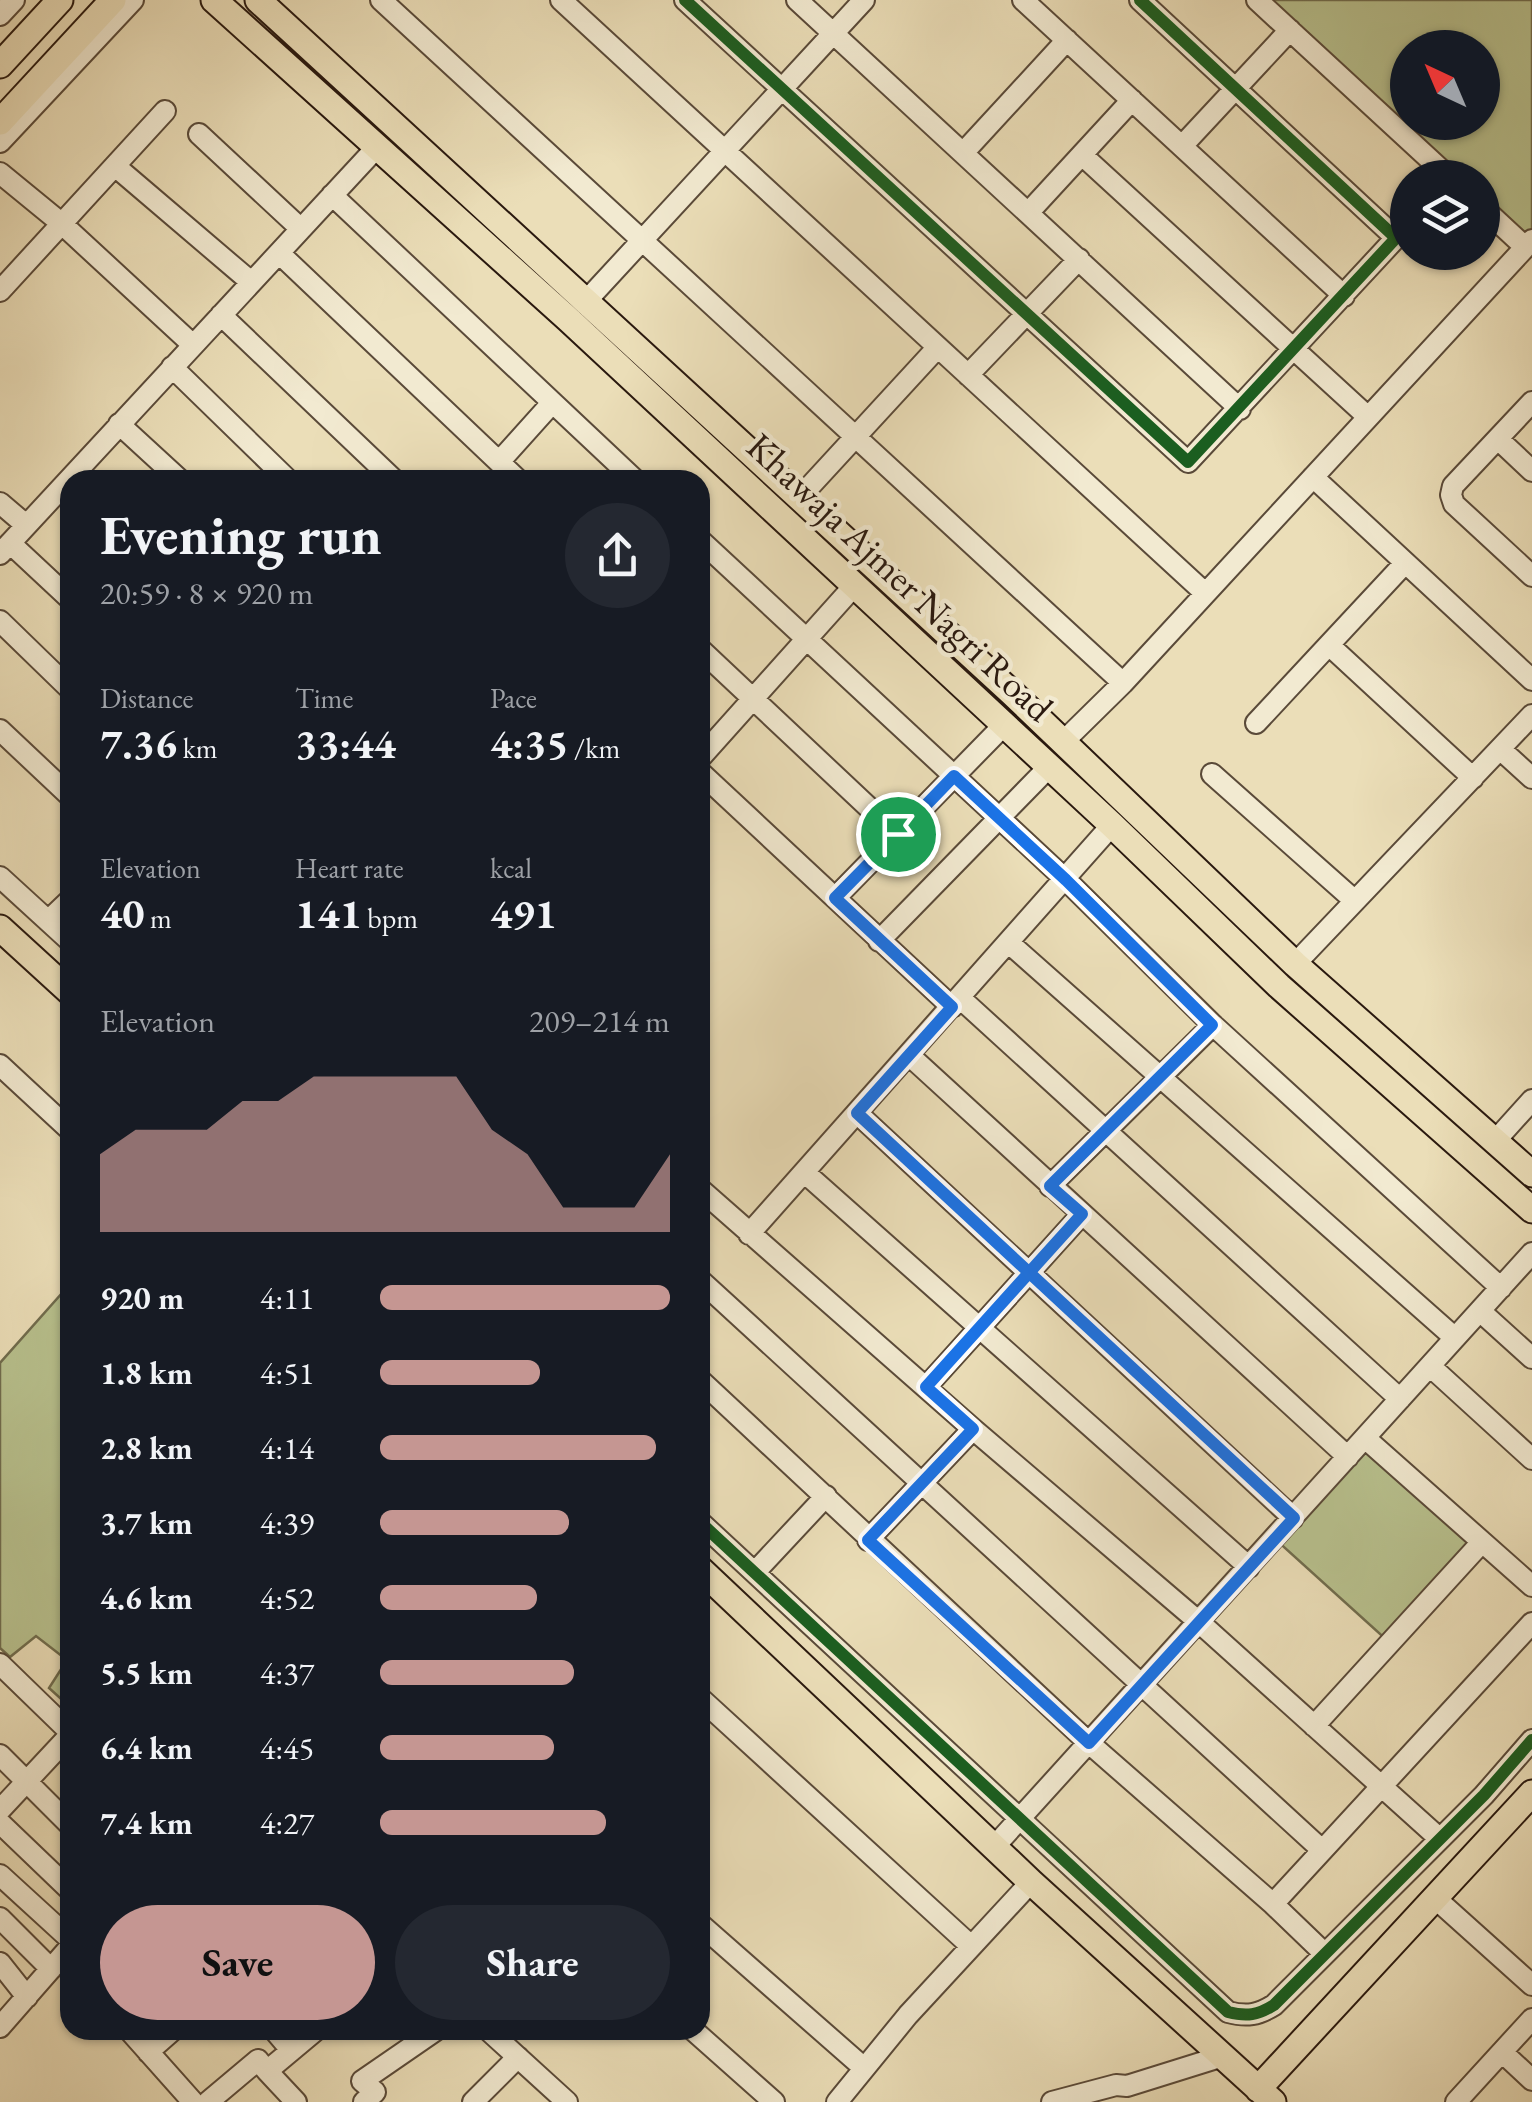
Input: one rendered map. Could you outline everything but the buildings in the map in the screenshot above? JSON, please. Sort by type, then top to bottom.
[{"type":"main road","points":[[0,65],[60,0]]},
{"type":"main road","points":[[0,122],[113,0]]},
{"type":"main road","name":"Khawaja Ajmer Nagri Road","points":[[214,0],[907,634],[1279,986],[1532,1210]]},
{"type":"main road","name":"Khawaja Ajmer Nagri Road","points":[[258,0],[800,497],[1294,964],[1532,1174]]},
{"type":"main road","points":[[907,634],[926,615]]},
{"type":"main road","points":[[1156,868],[1174,848]]},
{"type":"main road","points":[[0,928],[60,983]]},
{"type":"main road","points":[[710,1578],[1031,1882],[1223,2056],[1261,2098],[1532,1792]]},
{"type":"street","points":[[0,15],[14,0]]},
{"type":"street","points":[[0,142],[133,0]]},
{"type":"street","points":[[381,0],[1122,682]]},
{"type":"street","points":[[561,0],[1206,593]]},
{"type":"street","points":[[684,0],[1188,462],[1396,240],[1396,235],[1140,0]]},
{"type":"street","points":[[797,0],[1240,409]]},
{"type":"street","points":[[588,300],[864,0]]},
{"type":"street","points":[[1024,0],[1344,296]]},
{"type":"street","points":[[1257,0],[1431,160]]},
{"type":"street","points":[[1182,146],[1290,30]]},
{"type":"street","points":[[962,152],[1066,40]]},
{"type":"street","points":[[1028,213],[1132,100]]},
{"type":"street","points":[[0,291],[165,110]]},
{"type":"street","points":[[200,134],[301,229]]},
{"type":"street","points":[[78,470],[378,146]]},
{"type":"street","points":[[1082,155],[1368,417]]},
{"type":"street","points":[[116,166],[251,282]]},
{"type":"street","points":[[0,173],[193,345]]},
{"type":"street","points":[[332,195],[624,470]]},
{"type":"street","points":[[1062,744],[1529,243],[1500,221]]},
{"type":"street","points":[[279,252],[508,470]]},
{"type":"street","points":[[968,375],[1079,260]]},
{"type":"street","points":[[221,315],[384,470]]},
{"type":"street","points":[[800,497],[938,347]]},
{"type":"street","points":[[172,367],[278,470]]},
{"type":"street","points":[[1532,402],[1453,486],[1451,495],[1454,504],[1532,576]]},
{"type":"street","points":[[500,462],[552,403]]},
{"type":"street","points":[[120,424],[169,470]]},
{"type":"street","points":[[1498,439],[1532,470]]},
{"type":"street","points":[[1313,477],[1532,680]]},
{"type":"street","points":[[60,489],[5,548],[60,590]]},
{"type":"street","points":[[0,503],[26,525]]},
{"type":"street","points":[[710,549],[1066,880],[1212,1025],[1501,1288]]},
{"type":"street","points":[[1256,724],[1405,563]]},
{"type":"street","points":[[710,747],[854,586]]},
{"type":"street","points":[[0,622],[60,679]]},
{"type":"street","points":[[1329,645],[1473,778]]},
{"type":"street","points":[[710,658],[898,834]]},
{"type":"street","points":[[1294,964],[1532,715]]},
{"type":"street","points":[[835,898],[1003,726]]},
{"type":"street","points":[[0,730],[60,787]]},
{"type":"street","points":[[1500,749],[1532,778]]},
{"type":"street","points":[[880,941],[1048,768]]},
{"type":"street","points":[[1212,774],[1356,901]]},
{"type":"street","points":[[710,781],[880,941],[1106,1130],[1400,1399]]},
{"type":"street","points":[[749,1234],[1112,825]]},
{"type":"street","points":[[0,876],[60,932]]},
{"type":"street","points":[[48,921],[60,910]]},
{"type":"street","points":[[1009,943],[1456,1338]]},
{"type":"street","points":[[1050,1186],[1212,1025]]},
{"type":"street","points":[[909,1055],[1348,1457]]},
{"type":"street","points":[[0,1065],[60,1121]]},
{"type":"street","points":[[1495,1141],[1532,1100]]},
{"type":"street","points":[[857,1113],[1294,1518]]},
{"type":"street","points":[[804,1172],[1249,1567]]},
{"type":"street","points":[[710,1197],[1200,1622],[1440,1838]]},
{"type":"street","points":[[926,1387],[1082,1214]]},
{"type":"street","points":[[994,1847],[1532,1254]]},
{"type":"street","points":[[710,1289],[1322,1850]]},
{"type":"street","points":[[1480,1311],[1532,1358]]},
{"type":"street","points":[[1430,1366],[1532,1459]]},
{"type":"street","points":[[710,1389],[1089,1743],[1325,1954]]},
{"type":"street","points":[[868,1540],[973,1429]]},
{"type":"street","points":[[1365,1438],[1532,1586]]},
{"type":"street","points":[[756,1572],[826,1496]]},
{"type":"street","points":[[710,1531],[1228,2012],[1242,2016],[1260,2014],[1274,2004],[1532,1740]]},
{"type":"street","points":[[1314,1726],[1482,1542]]},
{"type":"street","points":[[1273,1904],[1532,1622]]},
{"type":"street","points":[[0,1664],[60,1723]]},
{"type":"street","points":[[710,1707],[971,1946]]},
{"type":"street","points":[[0,1810],[60,1743]]},
{"type":"street","points":[[0,1755],[60,1815]]},
{"type":"street","points":[[0,1823],[60,1880]]},
{"type":"street","points":[[0,1874],[60,1930]]},
{"type":"street","points":[[837,2102],[908,2015],[1031,1882]]},
{"type":"street","points":[[1435,1898],[1532,1984]]},
{"type":"street","points":[[0,1918],[60,1961]]},
{"type":"street","points":[[710,1933],[864,2068]]},
{"type":"street","points":[[0,1964],[27,1996]]},
{"type":"street","points":[[0,2027],[60,1964]]},
{"type":"street","points":[[1456,2102],[1532,2019]]},
{"type":"street","points":[[138,2040],[193,2102]]},
{"type":"street","points":[[148,2052],[162,2040]]},
{"type":"street","points":[[282,2040],[291,2050]]},
{"type":"street","points":[[266,2071],[304,2040]]},
{"type":"street","points":[[364,2102],[375,2092],[362,2081],[421,2040]]},
{"type":"street","points":[[499,2040],[568,2102]]},
{"type":"street","points":[[703,2040],[774,2102]]},
{"type":"street","points":[[1502,2052],[1532,2080]]},
{"type":"street","points":[[1052,2102],[1116,2084],[1127,2086],[1223,2056]]},
{"type":"street","points":[[473,2102],[518,2057]]},
{"type":"street","points":[[208,2102],[258,2060],[296,2102]]},
{"type":"green space","points":[[1268,0],[1532,0],[1532,240],[1500,215],[1500,160],[1440,160],[1418,140],[1500,140],[1500,30],[1390,30],[1390,114]]},
{"type":"green space","points":[[60,1295],[60,1655],[36,1636],[10,1657],[0,1648],[0,1363]]},
{"type":"green space","points":[[1365,1438],[1482,1542],[1390,1643],[1275,1539]]},
{"type":"green space","points":[[60,1671],[60,1698],[49,1688]]},
{"type":"cycle path","points":[[685,0],[1188,462],[1396,238],[1140,0]]},
{"type":"cycle path","points":[[710,1531],[1228,2012],[1252,2014],[1274,2005],[1484,1795],[1532,1740]]},
{"type":"route","points":[[898,834],[835,898],[952,1007],[857,1113],[943,1192],[1028,1272],[1294,1518],[1089,1743],[868,1540],[973,1429],[926,1387],[1028,1272],[1082,1214],[1050,1186],[1212,1025],[954,776],[898,834]]}]
